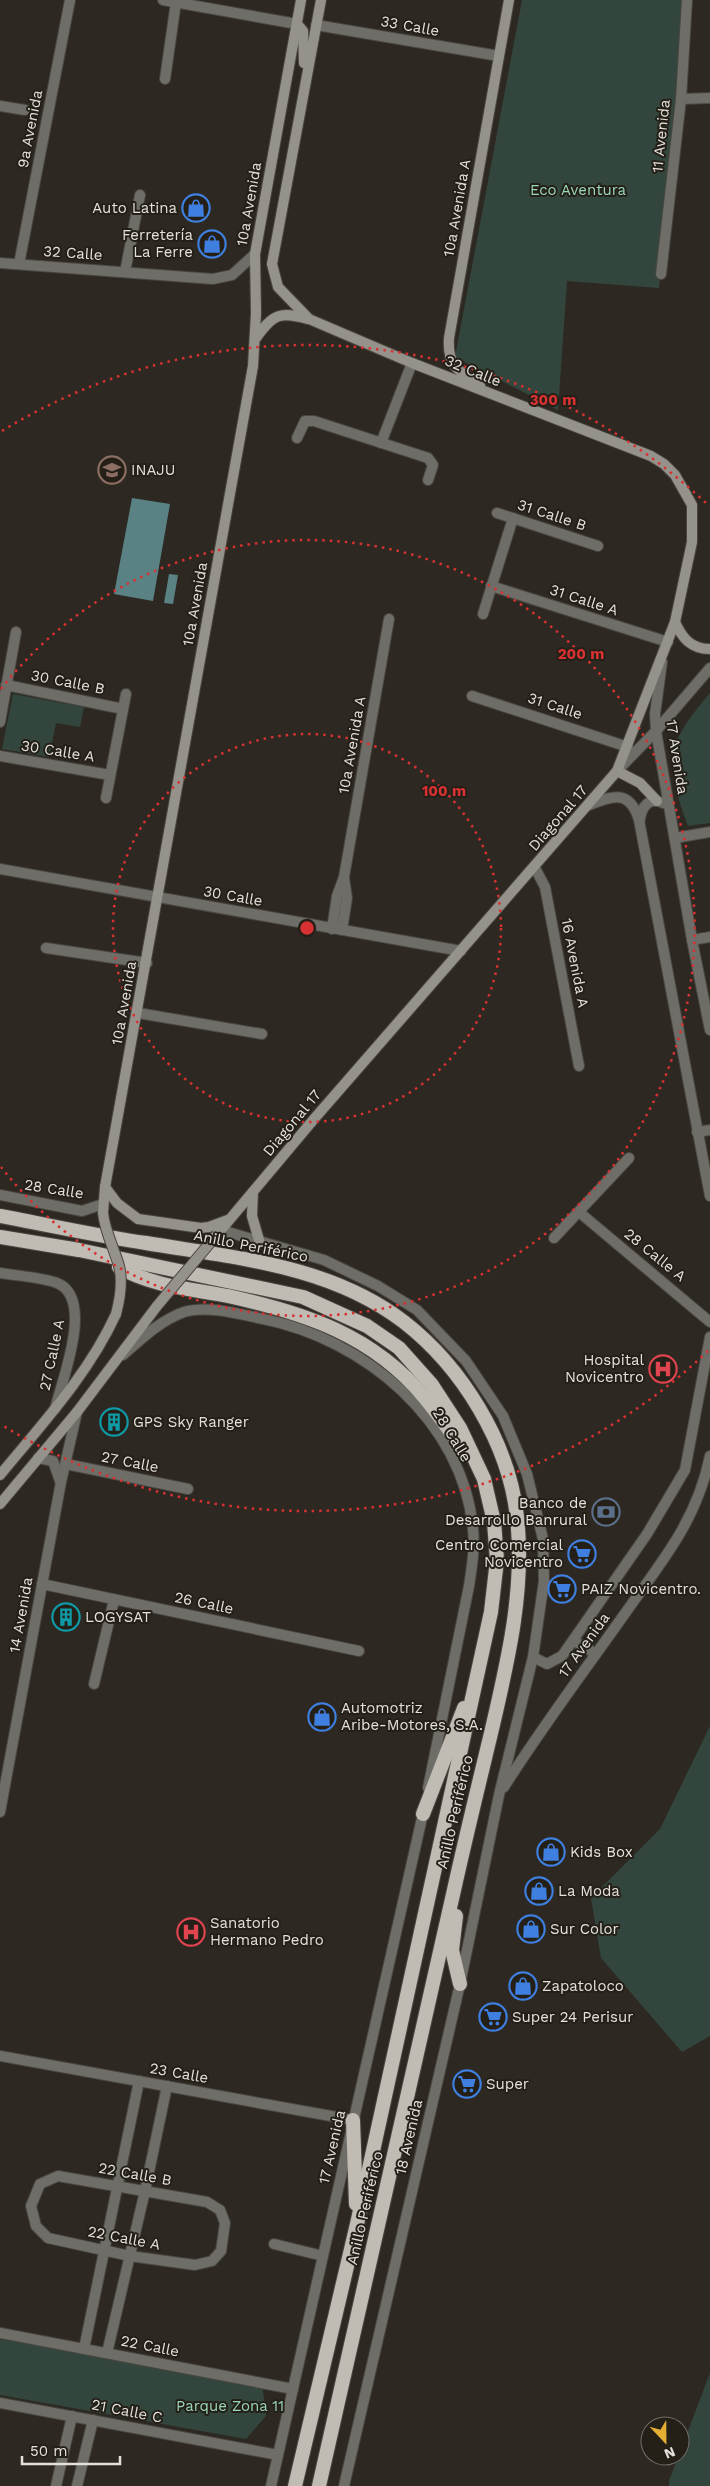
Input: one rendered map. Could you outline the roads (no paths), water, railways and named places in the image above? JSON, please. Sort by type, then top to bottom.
[{"type":"highway","name":"Anillo Periférico","points":[[0,1216],[141,1243],[236,1257],[307,1272],[371,1300],[406,1323],[452,1368],[484,1419],[506,1467],[517,1514],[520,1570],[516,1615],[503,1682],[454,1886],[319,2486]]},
{"type":"highway","name":"Anillo Periférico","points":[[0,1237],[79,1250],[303,1297],[367,1326],[399,1348],[432,1385],[460,1428],[484,1479],[494,1522],[497,1560],[491,1612],[357,2224],[295,2486]]},
{"type":"highway","points":[[119,1267],[132,1274],[157,1282],[289,1311],[345,1333],[396,1368],[424,1397],[484,1479]]},
{"type":"highway","points":[[423,1814],[480,1665]]},
{"type":"highway","points":[[454,1886],[457,1911],[452,1950],[460,1984]]},
{"type":"highway","points":[[353,2120],[357,2224]]},
{"type":"main road","name":"10a Avenida","points":[[103,1208],[105,1187],[138,1013],[253,366],[255,254],[301,0]]},
{"type":"main road","points":[[305,84],[321,0]]},
{"type":"main road","name":"10a Avenida A","points":[[500,398],[455,368],[448,350],[509,0]]},
{"type":"main road","points":[[297,24],[303,31],[305,84]]},
{"type":"main road","name":"32 Calle","points":[[305,84],[272,264],[278,287],[309,319],[412,363],[651,456],[664,464],[685,491]]},
{"type":"main road","points":[[255,338],[271,319],[278,315],[288,313],[309,319]]},
{"type":"main road","name":"17 Avenida","points":[[664,653],[675,622],[692,542],[692,505],[685,491]]},
{"type":"main road","points":[[675,622],[684,638],[692,645],[702,649],[710,649]]},
{"type":"main road","name":"Diagonal 17","points":[[0,1504],[77,1412],[157,1306],[218,1233],[617,771],[664,653]]},
{"type":"main road","points":[[617,771],[640,783],[657,800]]},
{"type":"main road","points":[[105,1187],[117,1203],[138,1219],[201,1228],[230,1219]]},
{"type":"main road","points":[[253,1192],[252,1216],[259,1240]]},
{"type":"main road","points":[[0,1475],[55,1409],[104,1340],[116,1314],[121,1290],[119,1267],[106,1230],[103,1208]]},
{"type":"street","name":"9a Avenida","points":[[19,264],[70,0]]},
{"type":"street","points":[[163,0],[297,24]]},
{"type":"street","name":"11 Avenida","points":[[661,274],[680,99],[687,0]]},
{"type":"street","points":[[165,79],[176,2]]},
{"type":"street","name":"33 Calle","points":[[316,25],[499,56]]},
{"type":"street","points":[[680,99],[710,98]]},
{"type":"street","points":[[0,106],[25,110]]},
{"type":"street","points":[[125,272],[140,195]]},
{"type":"street","name":"32 Calle","points":[[0,263],[214,279],[223,278],[240,270],[255,254]]},
{"type":"street","points":[[381,443],[412,363]]},
{"type":"street","points":[[297,438],[301,426],[310,420],[428,458],[433,465],[428,480]]},
{"type":"street","name":"31 Calle B","points":[[497,513],[598,546]]},
{"type":"street","points":[[483,614],[513,518]]},
{"type":"street","name":"31 Calle A","points":[[491,586],[668,642]]},
{"type":"street","name":"10a Avenida A","points":[[337,930],[347,898],[344,877],[389,619]]},
{"type":"street","points":[[0,722],[16,632]]},
{"type":"street","name":"17 Avenida","points":[[664,653],[655,714],[656,731],[676,838],[692,940],[710,1030]]},
{"type":"street","name":"Diagonal 17","points":[[617,771],[656,731],[710,668]]},
{"type":"street","name":"30 Calle B","points":[[6,685],[123,709]]},
{"type":"street","points":[[106,798],[126,694]]},
{"type":"street","name":"31 Calle","points":[[472,696],[628,747]]},
{"type":"street","name":"30 Calle A","points":[[0,756],[110,774]]},
{"type":"street","points":[[589,805],[618,796],[629,800],[640,820],[710,1196]]},
{"type":"street","points":[[640,820],[643,806],[657,800],[663,804],[671,817]]},
{"type":"street","points":[[676,838],[710,832]]},
{"type":"street","name":"16 Avenida A","points":[[534,868],[545,887],[579,1066]]},
{"type":"street","name":"30 Calle","points":[[0,869],[461,951]]},
{"type":"street","points":[[692,940],[710,937]]},
{"type":"street","points":[[46,948],[147,962]]},
{"type":"street","points":[[138,1013],[262,1034]]},
{"type":"street","points":[[697,1132],[710,1130]]},
{"type":"street","points":[[554,1238],[629,1158]]},
{"type":"street","name":"28 Calle","points":[[0,1195],[82,1211],[103,1208]]},
{"type":"street","name":"28 Calle A","points":[[579,1212],[710,1322]]},
{"type":"street","name":"Anillo Periférico","points":[[218,1233],[259,1240],[324,1260],[378,1286],[417,1310],[466,1361],[503,1416],[526,1474],[543,1539],[544,1581],[533,1657],[499,1795]]},
{"type":"street","name":"27 Calle A","points":[[0,1272],[58,1284],[69,1292],[75,1305],[76,1326],[55,1409]]},
{"type":"street","name":"28 Calle","points":[[118,1358],[168,1319],[186,1312],[203,1310],[285,1323],[307,1331],[358,1355],[398,1386],[435,1430],[453,1460],[463,1487],[470,1509],[474,1552],[469,1586],[423,1814]]},
{"type":"street","name":"17 Avenida","points":[[533,1657],[544,1664],[551,1664],[562,1656],[647,1534],[685,1470],[710,1337]]},
{"type":"street","name":"14 Avenida","points":[[0,1812],[60,1482],[66,1464],[77,1412]]},
{"type":"street","name":"17 Avenida","points":[[499,1795],[531,1744],[683,1531],[702,1490],[710,1456]]},
{"type":"street","points":[[38,1458],[53,1460],[60,1482]]},
{"type":"street","name":"27 Calle","points":[[66,1464],[188,1489]]},
{"type":"street","name":"26 Calle","points":[[42,1584],[359,1651]]},
{"type":"street","points":[[94,1684],[114,1600]]},
{"type":"street","points":[[574,1641],[596,1654]]},
{"type":"street","name":"18 Avenida","points":[[344,2486],[460,1984],[499,1795]]},
{"type":"street","name":"17 Avenida","points":[[271,2486],[423,1814]]},
{"type":"street","name":"23 Calle","points":[[0,2056],[353,2120]]},
{"type":"street","points":[[84,2348],[139,2081]]},
{"type":"street","points":[[107,2353],[145,2191],[167,2086]]},
{"type":"street","name":"22 Calle B","points":[[48,2238],[36,2226],[31,2206],[40,2184],[58,2176],[208,2202],[220,2210],[225,2223],[221,2251],[212,2261],[195,2265]]},
{"type":"street","name":"22 Calle A","points":[[48,2238],[130,2256],[195,2265]]},
{"type":"street","points":[[274,2244],[323,2256]]},
{"type":"street","name":"22 Calle","points":[[0,2333],[294,2388]]},
{"type":"street","name":"21 Calle C","points":[[0,2403],[278,2455]]},
{"type":"street","points":[[56,2486],[72,2416]]},
{"type":"street","points":[[77,2486],[93,2420]]},
{"type":"water","points":[[132,498],[170,504],[153,601],[114,594]]},
{"type":"water","points":[[169,574],[178,575],[173,604],[164,603]]},
{"type":"place","name":"Auto Latina","points":[[196,208]]},
{"type":"place","name":"Ferretería La Ferre","points":[[212,244]]},
{"type":"place","name":"INAJU","points":[[112,470]]},
{"type":"place","name":"Hospital Novicentro","points":[[663,1369]]},
{"type":"place","name":"GPS Sky Ranger","points":[[114,1422]]},
{"type":"place","name":"Banco de Desarrollo Banrural","points":[[606,1512]]},
{"type":"place","name":"Centro Comercial Novicentro","points":[[582,1554]]},
{"type":"place","name":"PAIZ Novicentro.","points":[[562,1589]]},
{"type":"place","name":"LOGYSAT","points":[[66,1617]]},
{"type":"place","name":"Automotriz Aribe-Motores, S.A.","points":[[322,1717]]},
{"type":"place","name":"Kids Box","points":[[551,1852]]},
{"type":"place","name":"La Moda","points":[[539,1891]]},
{"type":"place","name":"Sur Color","points":[[531,1929]]},
{"type":"place","name":"Sanatorio Hermano Pedro","points":[[191,1932]]},
{"type":"place","name":"Zapatoloco","points":[[523,1986]]},
{"type":"place","name":"Super 24 Perisur","points":[[493,2017]]},
{"type":"place","name":"Super","points":[[467,2084]]},
{"type":"park label","name":"Eco Aventura","points":[[578,190]]},
{"type":"park label","name":"Parque Zona 11","points":[[230,2406]]}]
